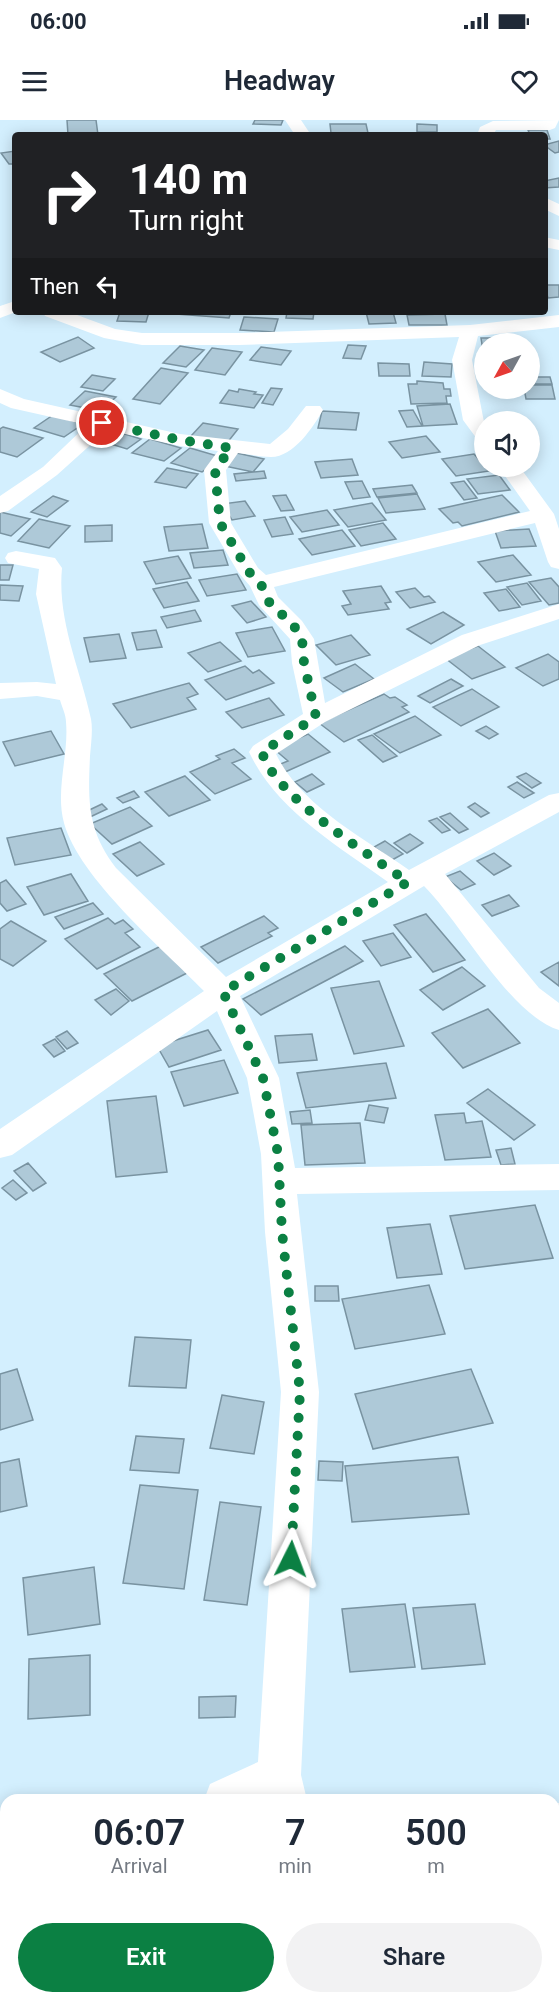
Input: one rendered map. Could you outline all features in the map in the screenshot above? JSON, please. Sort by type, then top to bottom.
[{"type":"street","points":[[485,132],[494,126],[550,125],[553,120]]},
{"type":"street","points":[[60,315],[111,334],[142,339],[239,339],[470,331],[559,321]]},
{"type":"street","points":[[470,331],[462,360],[474,421]]},
{"type":"street","points":[[0,396],[18,404],[180,440],[273,452],[282,448],[308,420],[313,410]]},
{"type":"street","points":[[0,506],[50,471],[102,423]]},
{"type":"street","points":[[231,448],[215,470],[220,523],[249,572],[261,584],[267,600],[294,626],[302,639],[304,663],[316,717]]},
{"type":"street","points":[[516,477],[543,514],[559,562]]},
{"type":"street","points":[[261,584],[543,514]]},
{"type":"street","points":[[16,558],[47,563],[51,568],[48,594],[57,642],[79,722],[75,793],[77,822],[91,854],[148,919],[223,992],[263,1078],[278,1154],[282,1232],[300,1392],[282,1787],[251,1794]]},
{"type":"street","points":[[559,611],[471,640],[316,717],[262,752],[265,764],[304,806],[417,877],[446,891],[528,995],[559,1019]]},
{"type":"street","points":[[0,691],[37,689],[72,694]]},
{"type":"street","points":[[0,1146],[223,992],[417,877],[559,801]]},
{"type":"street","points":[[280,1181],[559,1177]]},
{"type":"building","points":[[67,120],[96,120],[98,132],[68,132]]},
{"type":"building","points":[[255,120],[283,120],[281,125],[253,124]]},
{"type":"building","points":[[330,124],[366,124],[368,132],[331,132]]},
{"type":"building","points":[[417,124],[437,125],[437,132],[417,132]]},
{"type":"building","points":[[528,130],[547,130],[548,132],[529,132]]},
{"type":"building","points":[[559,141],[559,152],[555,153],[548,148],[548,144]]},
{"type":"building","points":[[12,151],[12,164],[9,164],[1,153]]},
{"type":"building","points":[[559,178],[559,187],[548,188],[548,180]]},
{"type":"building","points":[[548,285],[559,285],[559,297],[548,298]]},
{"type":"building","points":[[119,315],[148,315],[146,322],[117,321]]},
{"type":"building","points":[[190,315],[230,315],[229,318]]},
{"type":"building","points":[[286,315],[314,315],[313,319],[286,318]]},
{"type":"building","points":[[367,315],[394,315],[396,323],[369,324]]},
{"type":"building","points":[[407,315],[445,315],[447,325],[409,325]]},
{"type":"building","points":[[244,317],[278,319],[274,332],[240,330]]},
{"type":"building","points":[[78,337],[94,348],[60,362],[41,352]]},
{"type":"building","points":[[348,345],[366,346],[361,359],[343,358]]},
{"type":"building","points":[[180,346],[204,350],[186,367],[163,363]]},
{"type":"building","points":[[261,347],[291,351],[281,365],[250,360]]},
{"type":"building","points":[[212,348],[242,352],[225,375],[195,370]]},
{"type":"building","points":[[424,362],[452,364],[451,377],[422,376]]},
{"type":"building","points":[[378,363],[409,364],[410,376],[379,376]]},
{"type":"building","points":[[161,368],[188,373],[160,404],[133,399]]},
{"type":"building","points":[[92,375],[115,379],[103,391],[81,387]]},
{"type":"building","points":[[540,377],[550,377],[552,384],[540,384]]},
{"type":"building","points":[[417,381],[443,383],[444,389],[450,389],[451,396],[446,396],[447,403],[411,404],[408,384],[417,384]]},
{"type":"building","points":[[540,385],[552,385],[555,399],[540,399]]},
{"type":"building","points":[[271,388],[282,389],[273,405],[262,403]]},
{"type":"building","points":[[239,389],[263,395],[254,408],[220,403],[229,390],[238,392]]},
{"type":"building","points":[[85,391],[116,397],[101,411],[70,405]]},
{"type":"building","points":[[450,404],[457,424],[423,426],[417,406]]},
{"type":"building","points":[[413,410],[422,426],[407,427],[399,411]]},
{"type":"building","points":[[322,411],[359,413],[356,430],[318,428]]},
{"type":"building","points":[[53,415],[83,424],[64,437],[34,428]]},
{"type":"building","points":[[203,423],[238,429],[227,443],[191,436]]},
{"type":"building","points":[[3,427],[43,438],[17,457],[0,452],[0,429]]},
{"type":"building","points":[[115,431],[141,439],[127,449],[101,441]]},
{"type":"building","points":[[426,436],[440,452],[402,458],[389,442]]},
{"type":"building","points":[[150,439],[181,448],[164,461],[132,453]]},
{"type":"building","points":[[190,448],[221,457],[202,472],[171,463]]},
{"type":"building","points":[[232,452],[264,459],[253,472],[220,465]]},
{"type":"building","points":[[474,454],[474,473],[456,476],[442,459]]},
{"type":"building","points":[[352,459],[358,475],[321,478],[315,462]]},
{"type":"building","points":[[167,468],[198,474],[186,488],[155,482]]},
{"type":"building","points":[[264,471],[266,478],[236,481],[234,474]]},
{"type":"building","points":[[500,477],[510,490],[478,494],[467,479]]},
{"type":"building","points":[[362,481],[370,497],[353,499],[345,482]]},
{"type":"building","points":[[464,481],[477,498],[464,500],[451,483]]},
{"type":"building","points":[[412,485],[417,493],[377,497],[373,489]]},
{"type":"building","points":[[417,494],[425,509],[386,513],[378,498]]},
{"type":"building","points":[[286,495],[294,510],[281,511],[273,496]]},
{"type":"building","points":[[502,495],[519,512],[462,526],[458,522],[453,523],[439,509]]},
{"type":"building","points":[[53,496],[68,501],[47,517],[31,512]]},
{"type":"building","points":[[245,501],[255,516],[232,520],[222,504]]},
{"type":"building","points":[[372,503],[386,520],[348,527],[334,510]]},
{"type":"building","points":[[327,510],[339,525],[302,532],[290,517]]},
{"type":"building","points":[[0,512],[30,519],[11,536],[0,533]]},
{"type":"building","points":[[285,517],[293,534],[272,537],[264,520]]},
{"type":"building","points":[[39,519],[70,526],[49,548],[18,541]]},
{"type":"building","points":[[383,523],[396,539],[361,546],[349,530]]},
{"type":"building","points":[[202,524],[208,548],[169,551],[164,527]]},
{"type":"building","points":[[112,525],[112,541],[85,542],[85,526]]},
{"type":"building","points":[[529,529],[536,546],[501,548],[495,531]]},
{"type":"building","points":[[342,530],[355,546],[312,555],[299,539]]},
{"type":"building","points":[[223,550],[228,565],[194,568],[190,553]]},
{"type":"building","points":[[513,555],[531,575],[496,582],[478,562]]},
{"type":"building","points":[[178,556],[191,578],[156,584],[144,562]]},
{"type":"building","points":[[0,565],[13,565],[9,580],[0,580]]},
{"type":"building","points":[[237,574],[246,590],[207,596],[199,580]]},
{"type":"building","points":[[551,578],[559,587],[559,603],[549,605],[529,582]]},
{"type":"building","points":[[187,582],[199,601],[164,608],[153,589]]},
{"type":"building","points":[[527,583],[541,601],[522,605],[507,587]]},
{"type":"building","points":[[0,585],[23,586],[19,601],[0,600]]},
{"type":"building","points":[[381,586],[391,602],[385,603],[389,609],[348,615],[342,606],[351,604],[343,591]]},
{"type":"building","points":[[415,588],[424,597],[429,596],[435,602],[410,608],[396,592]]},
{"type":"building","points":[[506,589],[520,607],[499,611],[484,593]]},
{"type":"building","points":[[251,601],[266,617],[247,623],[232,606]]},
{"type":"building","points":[[195,610],[201,621],[167,628],[161,617]]},
{"type":"building","points":[[443,612],[464,625],[431,644],[407,629]]},
{"type":"building","points":[[272,627],[285,651],[248,657],[236,633]]},
{"type":"building","points":[[156,630],[162,647],[137,650],[132,633]]},
{"type":"building","points":[[119,634],[126,658],[90,662],[84,638]]},
{"type":"building","points":[[351,635],[370,655],[336,665],[316,645]]},
{"type":"building","points":[[220,642],[241,661],[208,672],[188,653]]},
{"type":"building","points":[[478,646],[505,667],[472,679],[445,658]]},
{"type":"building","points":[[548,654],[559,662],[559,679],[543,686],[516,668]]},
{"type":"building","points":[[355,664],[374,679],[343,692],[324,678]]},
{"type":"building","points":[[245,666],[253,673],[259,670],[274,683],[226,700],[205,680]]},
{"type":"building","points":[[451,679],[463,686],[430,703],[418,696]]},
{"type":"building","points":[[189,683],[198,694],[187,698],[196,709],[131,728],[113,704]]},
{"type":"building","points":[[472,689],[499,707],[461,726],[433,707]]},
{"type":"building","points":[[384,694],[390,698],[395,697],[407,705],[402,707],[409,712],[344,742],[319,723]]},
{"type":"building","points":[[269,698],[284,715],[242,728],[226,712]]},
{"type":"building","points":[[415,716],[441,735],[400,753],[374,734]]},
{"type":"building","points":[[486,726],[498,734],[489,739],[476,731]]},
{"type":"building","points":[[51,731],[64,754],[15,766],[3,742]]},
{"type":"building","points":[[308,734],[330,752],[285,772],[278,765],[288,761],[274,749]]},
{"type":"building","points":[[372,735],[397,756],[383,762],[358,740]]},
{"type":"building","points":[[234,749],[245,758],[232,763],[251,779],[215,794],[190,772],[220,759],[216,756]]},
{"type":"building","points":[[526,773],[541,783],[532,788],[517,777]]},
{"type":"building","points":[[312,774],[324,784],[307,792],[295,782]]},
{"type":"building","points":[[185,776],[210,800],[169,816],[145,792]]},
{"type":"building","points":[[517,782],[534,793],[524,798],[508,787]]},
{"type":"building","points":[[134,791],[139,797],[123,803],[117,798]]},
{"type":"building","points":[[475,803],[489,813],[481,817],[468,807]]},
{"type":"building","points":[[102,804],[107,809],[90,817],[85,812]]},
{"type":"building","points":[[130,807],[152,826],[112,844],[90,824]]},
{"type":"building","points":[[450,813],[468,829],[459,833],[440,817]]},
{"type":"building","points":[[437,818],[450,830],[442,833],[429,821]]},
{"type":"building","points":[[61,828],[71,855],[15,865],[7,838]]},
{"type":"building","points":[[410,834],[423,843],[407,853],[394,843]]},
{"type":"building","points":[[385,841],[403,854],[392,860],[374,847]]},
{"type":"building","points":[[140,842],[164,864],[137,876],[113,854]]},
{"type":"building","points":[[494,853],[511,866],[494,875],[477,861]]},
{"type":"building","points":[[460,871],[475,884],[461,890],[445,877]]},
{"type":"building","points":[[71,874],[88,901],[44,915],[27,887]]},
{"type":"building","points":[[6,880],[26,904],[7,911],[0,903],[0,883]]},
{"type":"building","points":[[509,895],[519,906],[492,916],[482,905]]},
{"type":"building","points":[[93,903],[103,914],[64,929],[55,917]]},
{"type":"building","points":[[426,914],[465,960],[433,972],[394,925]]},
{"type":"building","points":[[264,916],[278,928],[268,933],[272,936],[218,963],[201,947]]},
{"type":"building","points":[[108,918],[115,924],[123,920],[133,929],[125,933],[140,947],[97,969],[65,939]]},
{"type":"building","points":[[11,921],[46,941],[13,966],[0,959],[0,929]]},
{"type":"building","points":[[393,933],[411,957],[381,966],[363,941]]},
{"type":"building","points":[[161,946],[189,972],[132,1001],[104,974]]},
{"type":"building","points":[[345,946],[363,961],[261,1015],[243,999]]},
{"type":"building","points":[[559,962],[559,986],[541,972]]},
{"type":"building","points":[[462,967],[485,986],[443,1010],[420,990]]},
{"type":"building","points":[[379,981],[404,1046],[354,1054],[331,988]]},
{"type":"building","points":[[116,989],[129,1001],[111,1015],[95,1000]]},
{"type":"building","points":[[488,1009],[520,1043],[463,1068],[432,1033]]},
{"type":"building","points":[[208,1030],[221,1050],[169,1067],[157,1046]]},
{"type":"building","points":[[67,1031],[78,1043],[67,1049],[56,1037]]},
{"type":"building","points":[[312,1034],[317,1060],[279,1063],[275,1036]]},
{"type":"building","points":[[55,1039],[65,1051],[54,1057],[43,1045]]},
{"type":"building","points":[[224,1060],[238,1093],[184,1106],[171,1072]]},
{"type":"building","points":[[386,1063],[396,1098],[306,1108],[297,1073]]},
{"type":"building","points":[[488,1089],[535,1125],[514,1140],[467,1103]]},
{"type":"building","points":[[156,1096],[167,1172],[116,1177],[107,1101]]},
{"type":"building","points":[[369,1105],[388,1108],[384,1123],[365,1120]]},
{"type":"building","points":[[310,1110],[312,1123],[292,1124],[290,1112]]},
{"type":"building","points":[[464,1113],[466,1123],[482,1121],[491,1157],[445,1160],[435,1115]]},
{"type":"building","points":[[360,1123],[365,1163],[305,1165],[301,1125]]},
{"type":"building","points":[[511,1148],[515,1164],[501,1165],[496,1150]]},
{"type":"building","points":[[28,1163],[46,1183],[33,1191],[14,1171]]},
{"type":"building","points":[[13,1180],[27,1193],[16,1200],[2,1188]]},
{"type":"building","points":[[535,1205],[553,1258],[465,1269],[450,1216]]},
{"type":"building","points":[[430,1224],[442,1274],[397,1278],[387,1228]]},
{"type":"building","points":[[429,1285],[445,1334],[355,1349],[342,1299]]},
{"type":"building","points":[[315,1286],[338,1286],[339,1301],[315,1301]]},
{"type":"building","points":[[135,1337],[191,1340],[186,1388],[129,1386]]},
{"type":"building","points":[[17,1369],[33,1420],[0,1430],[0,1374]]},
{"type":"building","points":[[471,1369],[493,1423],[373,1449],[355,1394]]},
{"type":"building","points":[[222,1395],[264,1402],[254,1454],[210,1448]]},
{"type":"building","points":[[136,1436],[184,1439],[179,1473],[130,1470]]},
{"type":"building","points":[[458,1457],[469,1514],[352,1522],[345,1466]]},
{"type":"building","points":[[19,1459],[27,1506],[0,1512],[0,1463]]},
{"type":"building","points":[[319,1461],[343,1462],[342,1481],[318,1480]]},
{"type":"building","points":[[140,1485],[198,1490],[184,1589],[123,1583]]},
{"type":"building","points":[[220,1502],[261,1507],[247,1605],[204,1600]]},
{"type":"building","points":[[94,1567],[100,1624],[28,1635],[23,1578]]},
{"type":"building","points":[[405,1604],[415,1667],[350,1672],[342,1609]]},
{"type":"building","points":[[475,1604],[485,1664],[422,1669],[413,1608]]},
{"type":"building","points":[[90,1655],[90,1715],[28,1719],[29,1659]]},
{"type":"building","points":[[236,1696],[235,1717],[199,1718],[199,1697]]},
{"type":"route","points":[[102,423],[180,440],[231,448],[217,464],[215,470],[220,523],[249,572],[261,584],[267,600],[294,626],[302,639],[304,663],[316,717],[262,752],[265,764],[304,806],[408,882],[223,992],[263,1078],[278,1154],[282,1232],[300,1392],[291,1559]]}]
